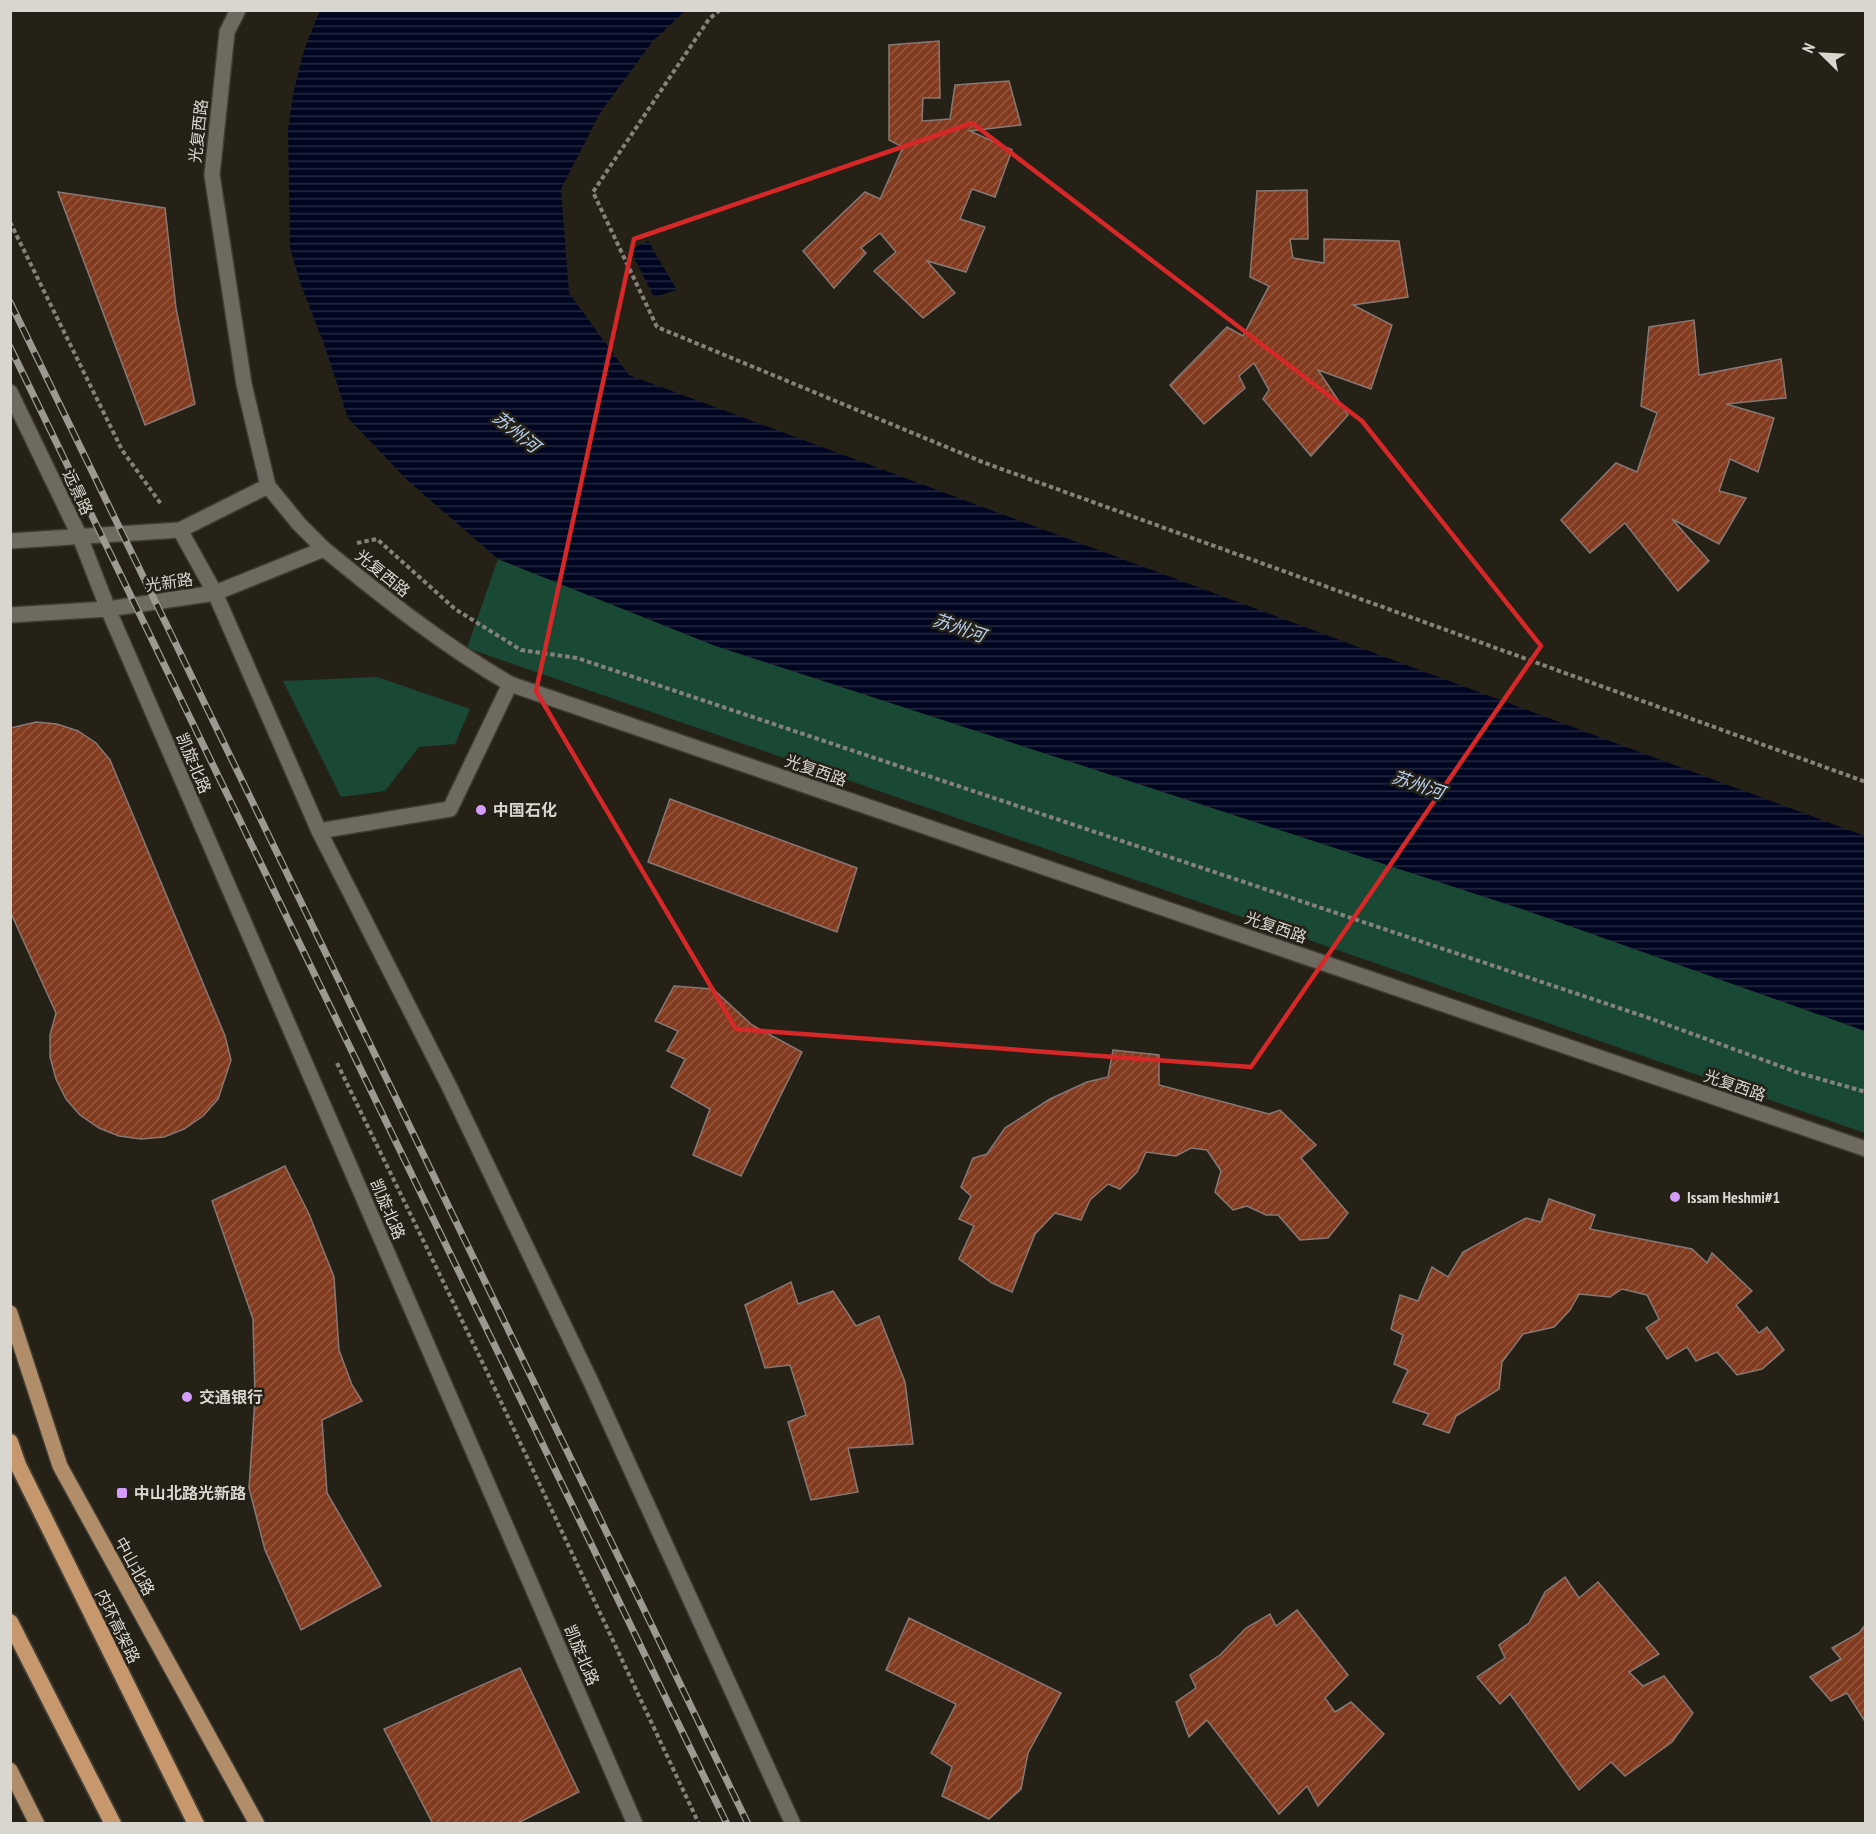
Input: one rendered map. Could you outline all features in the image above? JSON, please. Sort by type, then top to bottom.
[{"type":"highway","name":"内环高架路","points":[[10,1442],[18,1465],[196,1824]]},
{"type":"highway","points":[[10,1622],[113,1824]]},
{"type":"main road","name":"中山北路","points":[[10,1313],[60,1466],[257,1824]]},
{"type":"main road","points":[[10,1770],[37,1824]]},
{"type":"street","name":"光复西路","points":[[238,10],[227,32],[212,175],[244,384],[268,486],[299,524],[324,549],[384,599],[459,654],[510,684],[1866,1149]]},
{"type":"street","name":"远景路","points":[[10,392],[80,537],[108,609]]},
{"type":"street","points":[[10,541],[180,530],[268,486]]},
{"type":"street","points":[[180,530],[215,593],[319,831],[449,1086],[591,1382],[793,1824]]},
{"type":"street","name":"光新路","points":[[10,615],[108,609],[215,593],[324,549]]},
{"type":"street","name":"凯旋北路","points":[[108,609],[635,1824]]},
{"type":"street","points":[[319,831],[450,810],[510,684]]},
{"type":"path","points":[[720,10],[709,19],[593,192],[657,327],[985,463],[1866,782]]},
{"type":"path","points":[[10,222],[122,450],[180,530]]},
{"type":"path","points":[[324,549],[377,539],[455,609],[521,650],[577,658],[1649,1018],[1799,1073],[1866,1092]]},
{"type":"path","points":[[333,1055],[487,1372],[699,1824]]},
{"type":"highlighted area","points":[[972,123],[1362,421],[1541,646],[1251,1067],[736,1029],[536,691],[634,239]]},
{"type":"green space","points":[[498,559],[713,645],[1525,910],[1865,1031],[1865,1133],[467,648]]},
{"type":"green space","points":[[377,677],[470,709],[455,744],[419,747],[385,791],[341,797],[283,681]]},
{"type":"water","name":"苏州河","points":[[320,10],[685,11],[653,41],[600,113],[561,189],[569,293],[629,375],[1865,836],[1865,1031],[1525,910],[713,645],[498,559],[407,480],[348,418],[324,344],[301,285],[290,248],[288,129],[293,94],[304,50]]},
{"type":"water","points":[[648,241],[677,290],[654,297],[630,250]]},
{"type":"building","points":[[939,41],[940,98],[923,98],[922,121],[950,119],[955,85],[1009,81],[1021,125],[970,131],[1012,150],[995,197],[972,189],[960,219],[985,227],[966,272],[927,261],[955,293],[923,318],[874,271],[896,252],[880,233],[861,248],[866,253],[834,288],[803,251],[865,192],[880,199],[903,147],[889,140],[889,45]]},
{"type":"building","points":[[1307,190],[1308,239],[1290,239],[1293,258],[1324,263],[1324,239],[1399,241],[1408,297],[1353,305],[1392,325],[1371,389],[1318,370],[1348,415],[1311,456],[1263,399],[1269,390],[1254,363],[1239,376],[1245,388],[1204,424],[1170,385],[1227,327],[1243,336],[1269,286],[1250,277],[1257,191]]},
{"type":"building","points":[[58,192],[165,208],[176,308],[195,404],[145,425]]},
{"type":"building","points":[[1694,320],[1699,375],[1781,359],[1786,398],[1726,404],[1774,418],[1758,472],[1730,459],[1719,491],[1746,498],[1719,544],[1672,519],[1709,561],[1678,591],[1625,523],[1590,553],[1561,520],[1616,463],[1637,472],[1657,413],[1641,406],[1649,327]]},
{"type":"building","points":[[36,722],[57,724],[78,731],[96,743],[110,760],[225,1036],[231,1060],[218,1099],[203,1116],[184,1129],[164,1137],[141,1139],[119,1136],[99,1128],[80,1115],[66,1099],[56,1079],[50,1057],[50,1035],[56,1013],[10,911],[10,728]]},
{"type":"building","points":[[670,799],[857,868],[837,932],[648,862]]},
{"type":"building","points":[[674,986],[713,989],[752,1025],[802,1052],[741,1176],[693,1155],[710,1109],[671,1087],[685,1059],[667,1051],[678,1031],[655,1021]]},
{"type":"building","points":[[1113,1050],[1159,1055],[1159,1085],[1269,1114],[1280,1110],[1316,1145],[1301,1158],[1348,1213],[1328,1238],[1300,1240],[1278,1215],[1266,1215],[1247,1206],[1233,1210],[1215,1192],[1221,1171],[1207,1150],[1191,1148],[1176,1156],[1146,1152],[1137,1172],[1120,1189],[1108,1184],[1090,1200],[1081,1220],[1055,1213],[1035,1234],[1012,1292],[992,1283],[959,1259],[974,1226],[959,1219],[971,1196],[961,1187],[973,1158],[987,1154],[1005,1128],[1050,1099],[1087,1082],[1108,1077]]},
{"type":"building","points":[[285,1166],[309,1214],[334,1277],[339,1350],[352,1385],[362,1401],[322,1420],[327,1493],[381,1586],[301,1630],[265,1550],[249,1488],[255,1398],[253,1319],[212,1201]]},
{"type":"building","points":[[1549,1199],[1595,1215],[1590,1229],[1692,1249],[1707,1263],[1712,1253],[1752,1291],[1736,1305],[1759,1333],[1767,1327],[1784,1350],[1762,1369],[1737,1375],[1717,1352],[1696,1361],[1687,1347],[1667,1359],[1646,1328],[1659,1319],[1647,1295],[1622,1289],[1610,1297],[1579,1294],[1570,1310],[1554,1327],[1523,1334],[1502,1362],[1499,1389],[1456,1416],[1449,1433],[1423,1424],[1429,1414],[1393,1402],[1408,1370],[1394,1364],[1403,1335],[1391,1329],[1400,1295],[1418,1301],[1432,1267],[1448,1277],[1463,1252],[1526,1218],[1541,1222]]},
{"type":"building","points":[[791,1282],[798,1304],[833,1291],[856,1326],[879,1316],[905,1382],[913,1444],[848,1448],[858,1492],[811,1500],[788,1422],[806,1415],[790,1365],[765,1368],[745,1305]]},
{"type":"building","points":[[1565,1577],[1579,1598],[1598,1582],[1659,1654],[1629,1672],[1643,1686],[1664,1676],[1693,1713],[1672,1742],[1625,1776],[1611,1762],[1579,1790],[1510,1694],[1500,1704],[1477,1677],[1505,1658],[1499,1645],[1529,1623],[1545,1592]]},
{"type":"building","points":[[1297,1610],[1348,1675],[1325,1698],[1335,1712],[1351,1702],[1384,1734],[1318,1806],[1307,1786],[1279,1814],[1207,1720],[1189,1737],[1176,1702],[1196,1688],[1190,1675],[1220,1655],[1246,1628],[1270,1614],[1276,1626]]},
{"type":"building","points":[[909,1618],[1061,1693],[1028,1753],[1021,1789],[989,1819],[942,1796],[952,1767],[931,1753],[956,1704],[886,1670]]},
{"type":"building","points":[[1866,1624],[1866,1723],[1847,1693],[1831,1701],[1810,1677],[1841,1659],[1832,1648],[1859,1633]]},
{"type":"building","points":[[520,1668],[579,1792],[516,1824],[433,1824],[384,1729]]},
{"type":"railway","points":[[10,302],[748,1824]]},
{"type":"railway","points":[[10,347],[727,1824]]},
{"type":"place","name":"中国石化","points":[[481,810]]},
{"type":"place","name":"Issam Heshmi#1","points":[[1675,1197]]},
{"type":"place","name":"交通银行","points":[[187,1397]]},
{"type":"place","name":"中山北路光新路","points":[[122,1493]]}]
